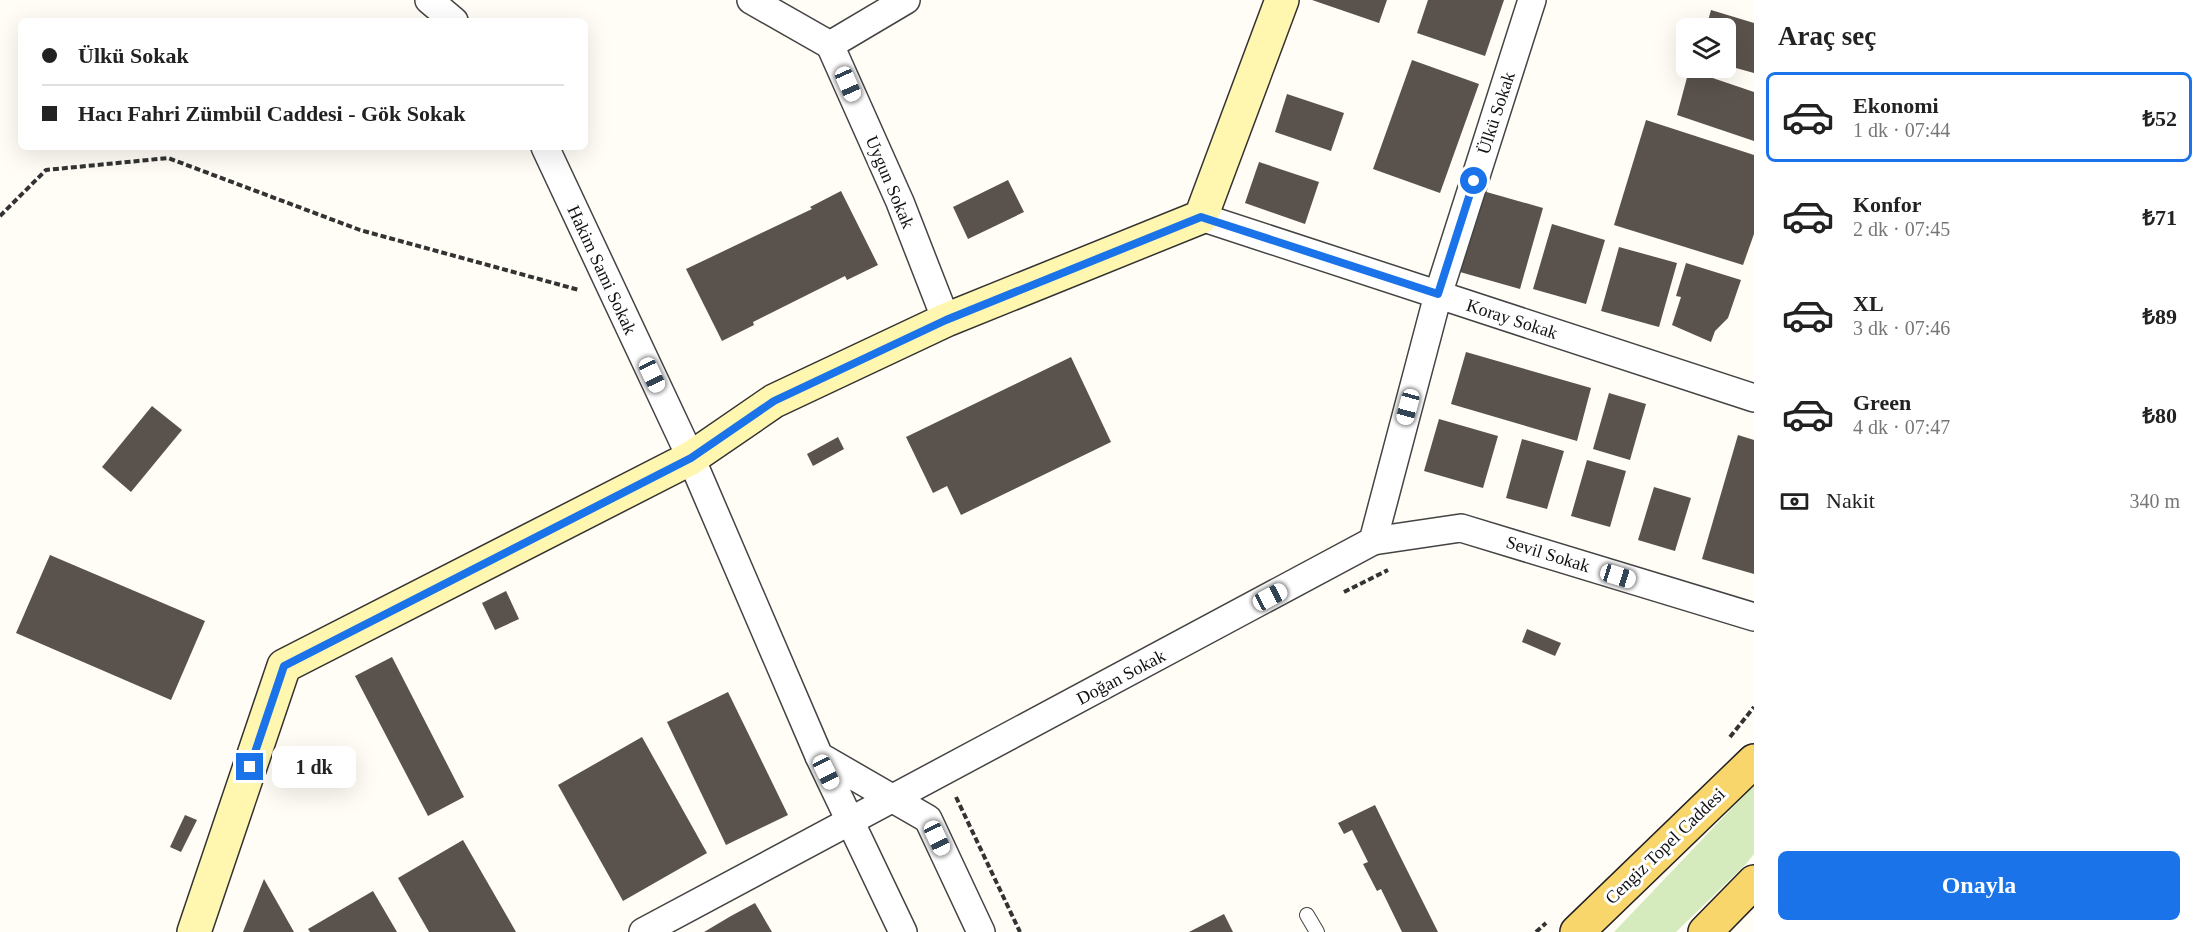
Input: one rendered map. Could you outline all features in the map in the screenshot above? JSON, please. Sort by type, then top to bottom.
[{"type":"main road","name":"Cengiz Topel Caddesi","points":[[1577,932],[1754,761]]},
{"type":"main road","points":[[1705,932],[1754,882]]},
{"type":"street","points":[[429,0],[450,18]]},
{"type":"street","points":[[751,0],[830,45],[906,0]]},
{"type":"street","points":[[194,932],[284,666],[691,458],[774,401],[946,320],[1201,217],[1282,0]]},
{"type":"street","name":"Ülkü Sokak","points":[[1438,294],[1532,0]]},
{"type":"street","name":"Uygun Sokak","points":[[830,45],[900,202],[946,320]]},
{"type":"street","name":"Hakim Sami Sokak","points":[[545,150],[691,458],[819,756],[903,932]]},
{"type":"street","name":"Koray Sokak","points":[[1201,217],[1754,397]]},
{"type":"street","points":[[1373,541],[1438,294]]},
{"type":"street","name":"Sevil Sokak","points":[[1373,541],[1461,528],[1754,617]]},
{"type":"street","name":"Doğan Sokak","points":[[643,932],[1373,541]]},
{"type":"street","points":[[819,756],[928,819],[981,932]]},
{"type":"lane","points":[[1307,915],[1317,932]]},
{"type":"path","points":[[0,216],[46,170],[168,158],[360,230],[582,290]]},
{"type":"path","points":[[1343,593],[1396,566]]},
{"type":"path","points":[[960,790],[954,794],[1020,932]]},
{"type":"green space","points":[[1754,785],[1754,854],[1746,864],[1676,932],[1614,932]]},
{"type":"building","points":[[1312,0],[1387,0],[1379,23]]},
{"type":"building","points":[[1428,0],[1504,0],[1485,56],[1417,33]]},
{"type":"building","points":[[1711,10],[1754,23],[1754,73],[1736,68],[1736,18],[1709,18]]},
{"type":"building","points":[[1412,60],[1479,84],[1440,193],[1373,169]]},
{"type":"building","points":[[1687,78],[1713,78],[1754,92],[1754,141],[1677,115]]},
{"type":"building","points":[[1287,94],[1344,113],[1331,151],[1275,132]]},
{"type":"building","points":[[1646,120],[1754,155],[1754,234],[1743,265],[1614,225]]},
{"type":"building","points":[[1259,162],[1319,182],[1305,224],[1245,203]]},
{"type":"building","points":[[1008,180],[1024,212],[968,239],[953,207]]},
{"type":"building","points":[[841,191],[878,265],[847,280],[845,276],[753,322],[754,325],[722,341],[686,269],[812,209],[810,207]]},
{"type":"building","points":[[1483,191],[1543,208],[1520,289],[1460,272]]},
{"type":"building","points":[[1552,224],[1605,240],[1586,304],[1533,289]]},
{"type":"building","points":[[1619,247],[1677,263],[1659,327],[1601,311]]},
{"type":"building","points":[[1686,263],[1741,280],[1728,318],[1715,331],[1711,342],[1672,325],[1681,297],[1676,296]]},
{"type":"building","points":[[1466,352],[1591,388],[1577,441],[1451,404]]},
{"type":"building","points":[[1071,357],[1111,442],[961,515],[947,486],[933,493],[906,437]]},
{"type":"building","points":[[1609,393],[1646,404],[1630,460],[1593,449]]},
{"type":"building","points":[[152,406],[182,430],[131,492],[102,467]]},
{"type":"building","points":[[1439,419],[1498,436],[1483,488],[1424,471]]},
{"type":"building","points":[[1738,435],[1754,440],[1754,574],[1702,559]]},
{"type":"building","points":[[838,437],[844,449],[813,466],[807,454]]},
{"type":"building","points":[[1522,439],[1564,451],[1547,509],[1506,498]]},
{"type":"building","points":[[1587,460],[1626,471],[1610,527],[1571,516]]},
{"type":"building","points":[[1654,487],[1691,498],[1675,551],[1638,540]]},
{"type":"building","points":[[50,555],[205,621],[171,700],[16,633]]},
{"type":"building","points":[[506,591],[519,619],[495,630],[482,603]]},
{"type":"building","points":[[1527,629],[1561,643],[1555,656],[1522,642]]},
{"type":"building","points":[[392,657],[464,797],[428,816],[355,676]]},
{"type":"building","points":[[728,692],[788,815],[726,845],[667,722]]},
{"type":"building","points":[[642,737],[707,853],[623,901],[558,785]]},
{"type":"building","points":[[1375,805],[1438,932],[1402,932],[1381,889],[1377,891],[1363,864],[1368,862],[1352,830],[1344,834],[1338,823]]},
{"type":"building","points":[[185,815],[197,820],[181,852],[170,847]]},
{"type":"building","points":[[463,840],[516,932],[429,932],[398,878]]},
{"type":"building","points":[[264,879],[294,932],[243,932]]},
{"type":"building","points":[[373,891],[397,932],[310,932],[308,929]]},
{"type":"building","points":[[755,903],[772,932],[704,932],[731,916]]},
{"type":"building","points":[[1224,914],[1233,932],[1189,932]]},
{"type":"route","points":[[250,767],[284,666],[691,458],[774,401],[946,320],[1201,217],[1438,294],[1474,181]]}]
